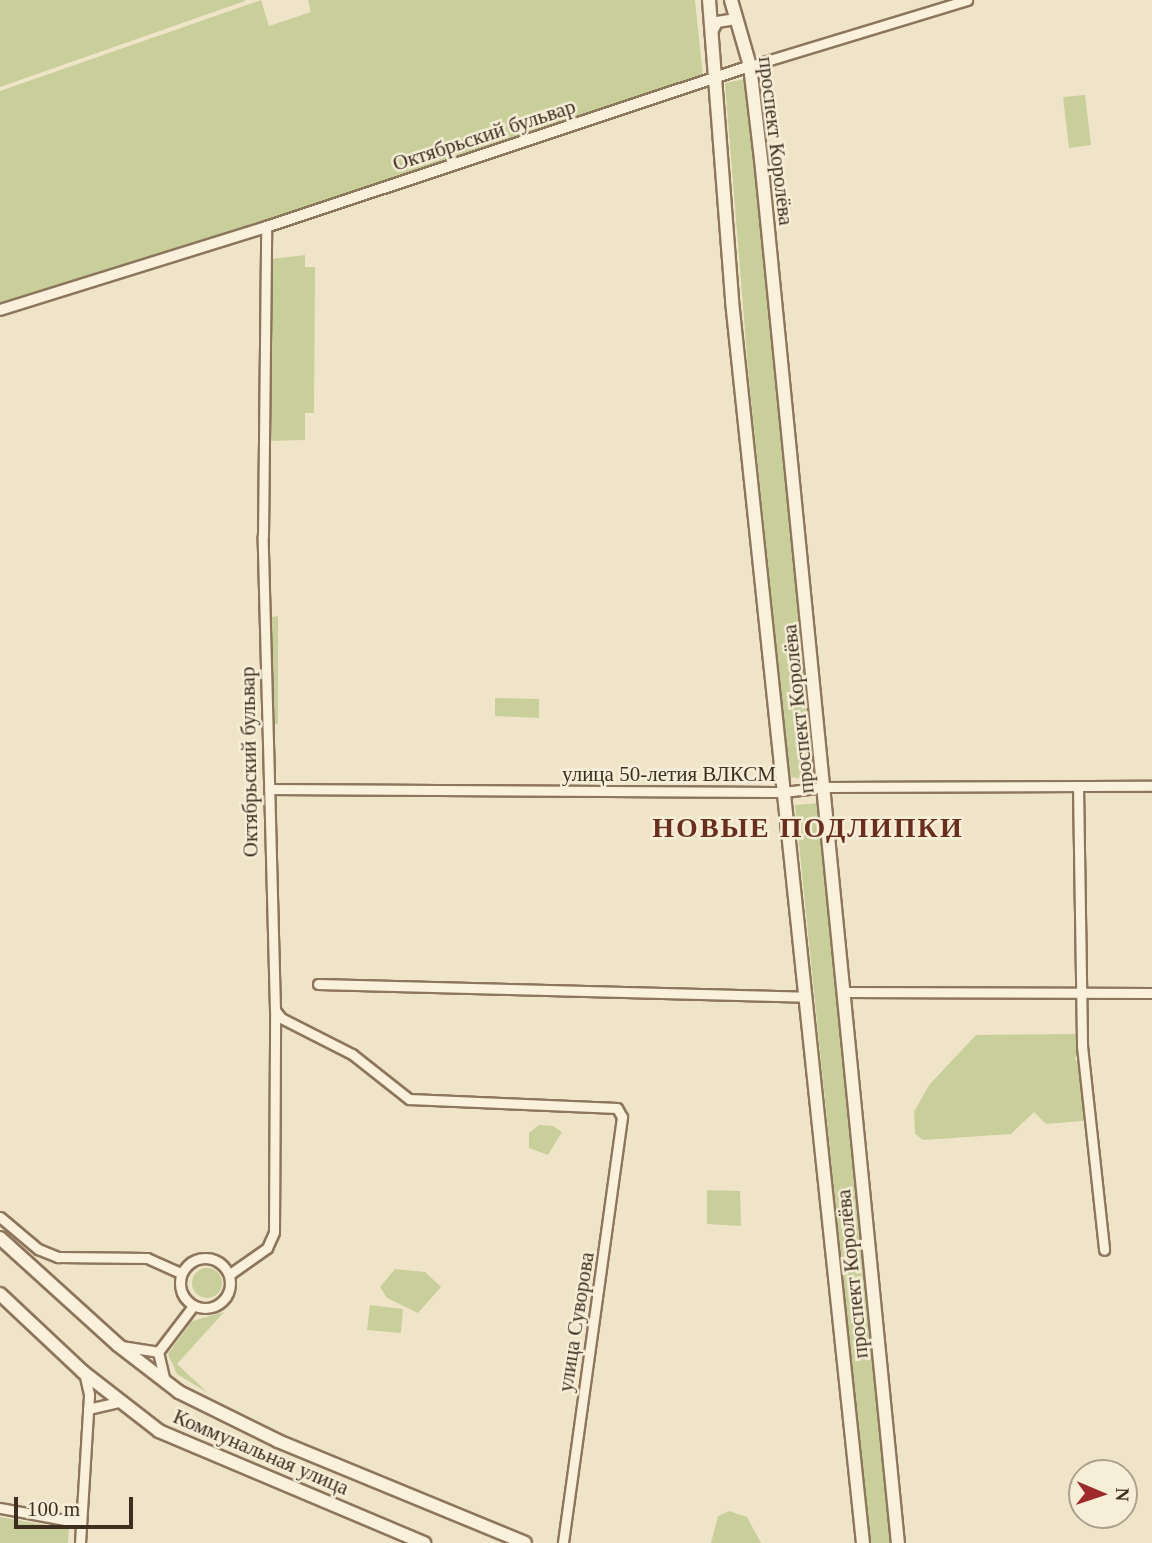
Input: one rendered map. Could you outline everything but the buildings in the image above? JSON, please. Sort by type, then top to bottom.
[{"type":"main road","name":"проспект Королёва","points":[[709,0],[730,288],[863,1543]]},
{"type":"main road","name":"проспект Королёва","points":[[731,0],[750,66],[825,787],[898,1543]]},
{"type":"main road","name":"Коммунальная улица","points":[[0,1238],[118,1345],[165,1382],[268,1437],[525,1543]]},
{"type":"main road","name":"Коммунальная улица","points":[[0,1294],[83,1371],[159,1430],[424,1543]]},
{"type":"street","points":[[750,66],[967,0]]},
{"type":"street","points":[[712,32],[718,22],[736,19]]},
{"type":"street","name":"Октябрьский бульвар","points":[[0,310],[266,227],[715,80],[750,66]]},
{"type":"street","name":"Октябрьский бульвар","points":[[229,1274],[267,1248],[274,1232],[275,1010],[263,536],[266,227]]},
{"type":"street","points":[[1078,786],[1081,994],[1104,1250]]},
{"type":"street","name":"улица 50-летия ВЛКСМ","points":[[269,789],[784,792],[825,787],[1152,786]]},
{"type":"street","points":[[318,984],[806,997]]},
{"type":"street","points":[[844,992],[1152,993]]},
{"type":"street","name":"улица Суворова","points":[[275,1010],[281,1018],[352,1054],[408,1099],[617,1108],[622,1117],[562,1543]]},
{"type":"street","points":[[0,1217],[38,1249],[58,1257],[147,1258],[181,1273]]},
{"type":"street","points":[[204,1257],[216,1260],[229,1274],[228,1293],[222,1302],[204,1308],[193,1306],[180,1288],[181,1273],[194,1259],[204,1257]]},
{"type":"street","points":[[118,1345],[158,1352],[193,1306]]},
{"type":"street","name":"Коммунальная улица","points":[[158,1352],[165,1382]]},
{"type":"street","points":[[80,1543],[88,1409],[83,1371]]},
{"type":"street","points":[[88,1409],[100,1403],[121,1402]]},
{"type":"street","points":[[0,1508],[81,1523]]},
{"type":"green space","points":[[0,0],[245,0],[245,1],[0,87]]},
{"type":"green space","points":[[261,0],[269,26],[311,12],[308,0],[695,0],[703,77],[230,234],[0,304],[0,91]]},
{"type":"green space","points":[[745,79],[816,777],[811,780],[790,777],[748,369],[725,83]]},
{"type":"green space","points":[[1085,95],[1091,145],[1069,148],[1063,97]]},
{"type":"green space","points":[[305,255],[305,267],[315,267],[314,413],[305,413],[305,440],[268,441],[271,259]]},
{"type":"green space","points":[[278,616],[278,724],[270,723],[267,618]]},
{"type":"green space","points":[[495,698],[539,699],[539,718],[495,716]]},
{"type":"green space","points":[[821,803],[895,1543],[870,1543],[795,805]]},
{"type":"green space","points":[[1077,1034],[1084,1049],[1075,1058],[1094,1110],[1083,1121],[1046,1124],[1034,1112],[1011,1134],[923,1140],[915,1134],[914,1112],[929,1085],[976,1035]]},
{"type":"green space","points":[[539,1125],[553,1126],[562,1132],[548,1155],[529,1148],[529,1133]]},
{"type":"green space","points":[[707,1190],[740,1191],[741,1226],[707,1224]]},
{"type":"green space","points":[[207,1268],[218,1272],[222,1283],[218,1294],[207,1298],[196,1294],[192,1283],[196,1272]]},
{"type":"green space","points":[[395,1269],[425,1272],[441,1287],[418,1313],[387,1298],[380,1287]]},
{"type":"green space","points":[[370,1305],[403,1309],[401,1333],[367,1330]]},
{"type":"green space","points":[[224,1312],[177,1364],[208,1393],[177,1374],[168,1354],[192,1321]]},
{"type":"green space","points":[[729,1511],[747,1517],[761,1543],[711,1543],[718,1516]]},
{"type":"green space","points":[[0,1517],[69,1529],[68,1543],[0,1543]]},
{"type":"district","name":"НОВЫЕ ПОДЛИПКИ","points":[[808,828]]}]
